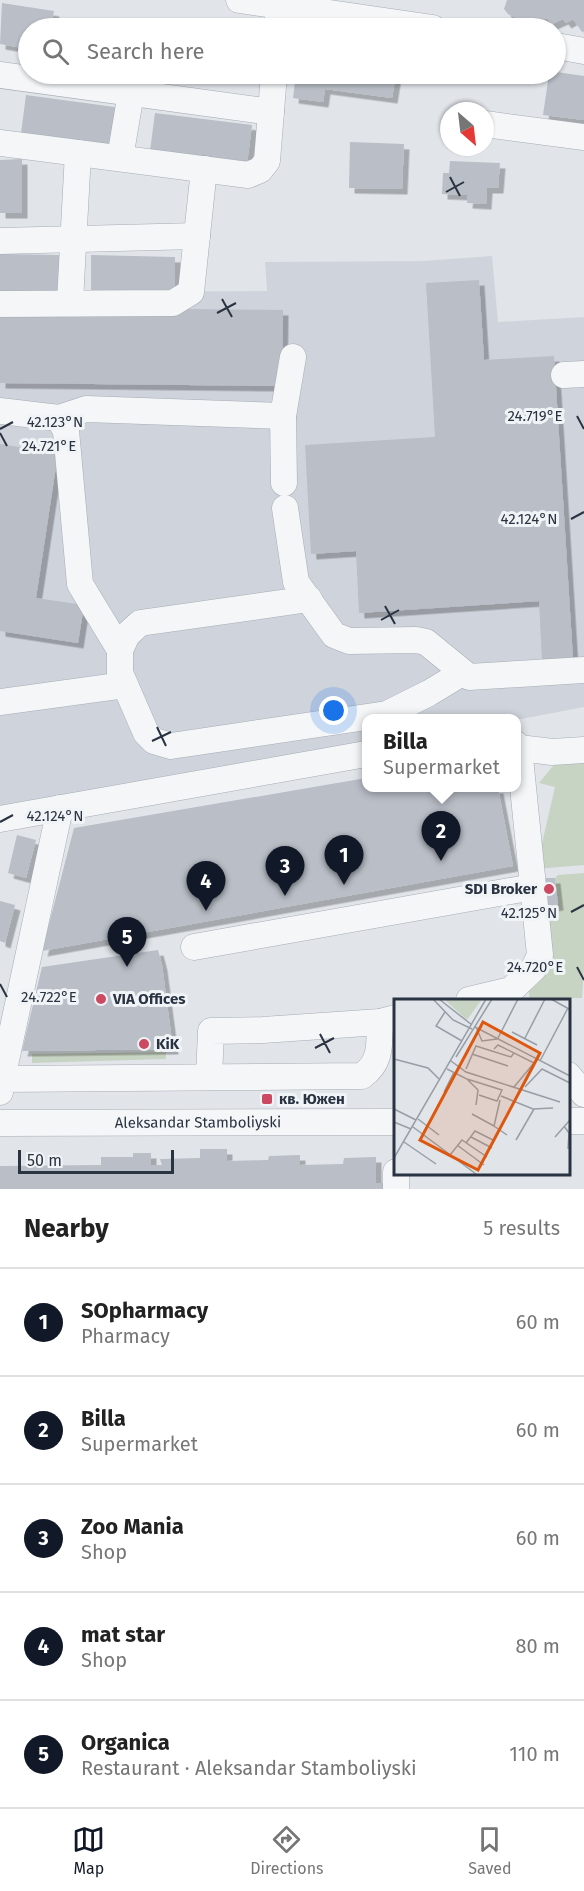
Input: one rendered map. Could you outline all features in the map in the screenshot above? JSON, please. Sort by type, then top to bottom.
[{"type":"street","points":[[239,0],[278,17]]},
{"type":"street","points":[[566,48],[584,51]]},
{"type":"street","points":[[0,75],[18,77]]},
{"type":"street","points":[[66,84],[271,112]]},
{"type":"street","points":[[0,142],[248,175],[260,170],[267,161],[273,84]]},
{"type":"street","points":[[120,158],[131,93]]},
{"type":"street","points":[[494,124],[584,138]]},
{"type":"street","points":[[70,302],[78,153]]},
{"type":"street","points":[[0,304],[173,303],[191,292],[204,169]]},
{"type":"street","points":[[0,241],[196,236]]},
{"type":"street","points":[[284,483],[283,416],[293,357]]},
{"type":"street","points":[[0,411],[59,418],[86,409],[283,416]]},
{"type":"street","points":[[59,418],[66,431],[80,584],[120,650]]},
{"type":"street","points":[[285,508],[296,582],[334,636],[349,641],[416,640],[426,642],[469,677],[584,670]]},
{"type":"street","points":[[309,599],[140,623],[127,635],[120,650],[120,673],[146,734],[154,741],[171,746],[362,718]]},
{"type":"street","points":[[387,714],[462,673]]},
{"type":"street","points":[[0,702],[125,685]]},
{"type":"street","points":[[521,747],[552,752],[584,750]]},
{"type":"street","points":[[0,819],[362,755]]},
{"type":"street","points":[[473,999],[511,990],[534,968],[540,955],[521,781]]},
{"type":"street","points":[[60,808],[1,1086],[209,1077],[363,1076],[371,1070],[379,1053],[387,1020],[263,1030],[211,1031],[209,1077]]},
{"type":"street","points":[[194,947],[533,887]]},
{"type":"street","points":[[569,1077],[584,1094]]},
{"type":"street","name":"Aleksandar Stamboliyski","points":[[0,1123],[394,1122]]},
{"type":"shaded area","points":[[492,256],[498,322],[584,317],[584,707],[521,719],[521,714],[362,714],[362,751],[0,823],[0,293],[267,291],[265,262],[423,261]]},
{"type":"green space","points":[[584,755],[584,865],[536,869],[555,787],[539,783],[558,760]]},
{"type":"green space","points":[[584,873],[582,998],[530,999],[527,977],[543,907],[558,905],[555,878],[558,875]]},
{"type":"green space","points":[[166,1052],[166,1059],[32,1063],[32,1054]]},
{"type":"building","points":[[507,0],[584,0],[584,31],[582,32],[573,19],[566,23],[566,18],[517,18],[508,14],[504,9]]},
{"type":"building","points":[[2,3],[54,11],[53,18],[18,18],[18,47],[0,44]]},
{"type":"building","points":[[566,73],[584,76],[584,120],[543,115],[548,84],[566,84]]},
{"type":"building","points":[[295,84],[394,84],[392,98],[325,89],[323,102],[293,98]]},
{"type":"building","points":[[26,95],[122,108],[117,146],[21,133]]},
{"type":"building","points":[[155,113],[252,125],[247,163],[150,151]]},
{"type":"building","points":[[350,142],[404,144],[402,189],[349,188]]},
{"type":"building","points":[[22,159],[22,213],[0,213],[0,160]]},
{"type":"building","points":[[450,161],[500,163],[498,188],[487,188],[486,204],[467,203],[468,195],[442,194],[443,173],[449,173]]},
{"type":"building","points":[[0,254],[59,255],[59,297],[0,297]]},
{"type":"building","points":[[91,255],[175,257],[175,297],[91,295]]},
{"type":"building","points":[[479,280],[484,360],[554,356],[573,659],[542,661],[539,601],[359,613],[356,551],[311,554],[305,445],[435,437],[426,283]]},
{"type":"building","points":[[0,307],[283,310],[282,386],[0,383]]},
{"type":"building","points":[[0,444],[58,453],[36,598],[84,605],[78,643],[0,631]]},
{"type":"building","points":[[362,779],[362,792],[499,792],[513,866],[42,951],[74,828]]},
{"type":"building","points":[[17,835],[36,840],[26,878],[8,873]]},
{"type":"building","name":"SDI Broker","points":[[540,878],[555,878],[558,905],[543,907]]},
{"type":"building","points":[[0,901],[15,905],[5,943],[0,941]]},
{"type":"building","name":"VIA Offices","points":[[158,950],[173,1049],[22,1051],[42,967]]},
{"type":"building","points":[[200,1149],[227,1149],[227,1161],[268,1160],[269,1156],[300,1155],[300,1165],[343,1164],[344,1158],[376,1157],[376,1183],[388,1183],[388,1189],[0,1189],[0,1166],[101,1165],[101,1157],[133,1157],[133,1153],[151,1153],[151,1165],[162,1165],[160,1159],[200,1158]]},
{"type":"place","name":"Billa","points":[[441,861]]},
{"type":"place","name":"SOpharmacy","points":[[344,885]]},
{"type":"place","name":"SDI Broker","points":[[549,889]]},
{"type":"place","name":"Zoo Mania","points":[[285,896]]},
{"type":"place","name":"mat star","points":[[206,911]]},
{"type":"place","name":"Organica","points":[[127,967]]},
{"type":"place","name":"VIA Offices","points":[[101,999]]},
{"type":"place","name":"KiK","points":[[144,1044]]},
{"type":"place","name":"кв. Южен","points":[[267,1099]]}]
